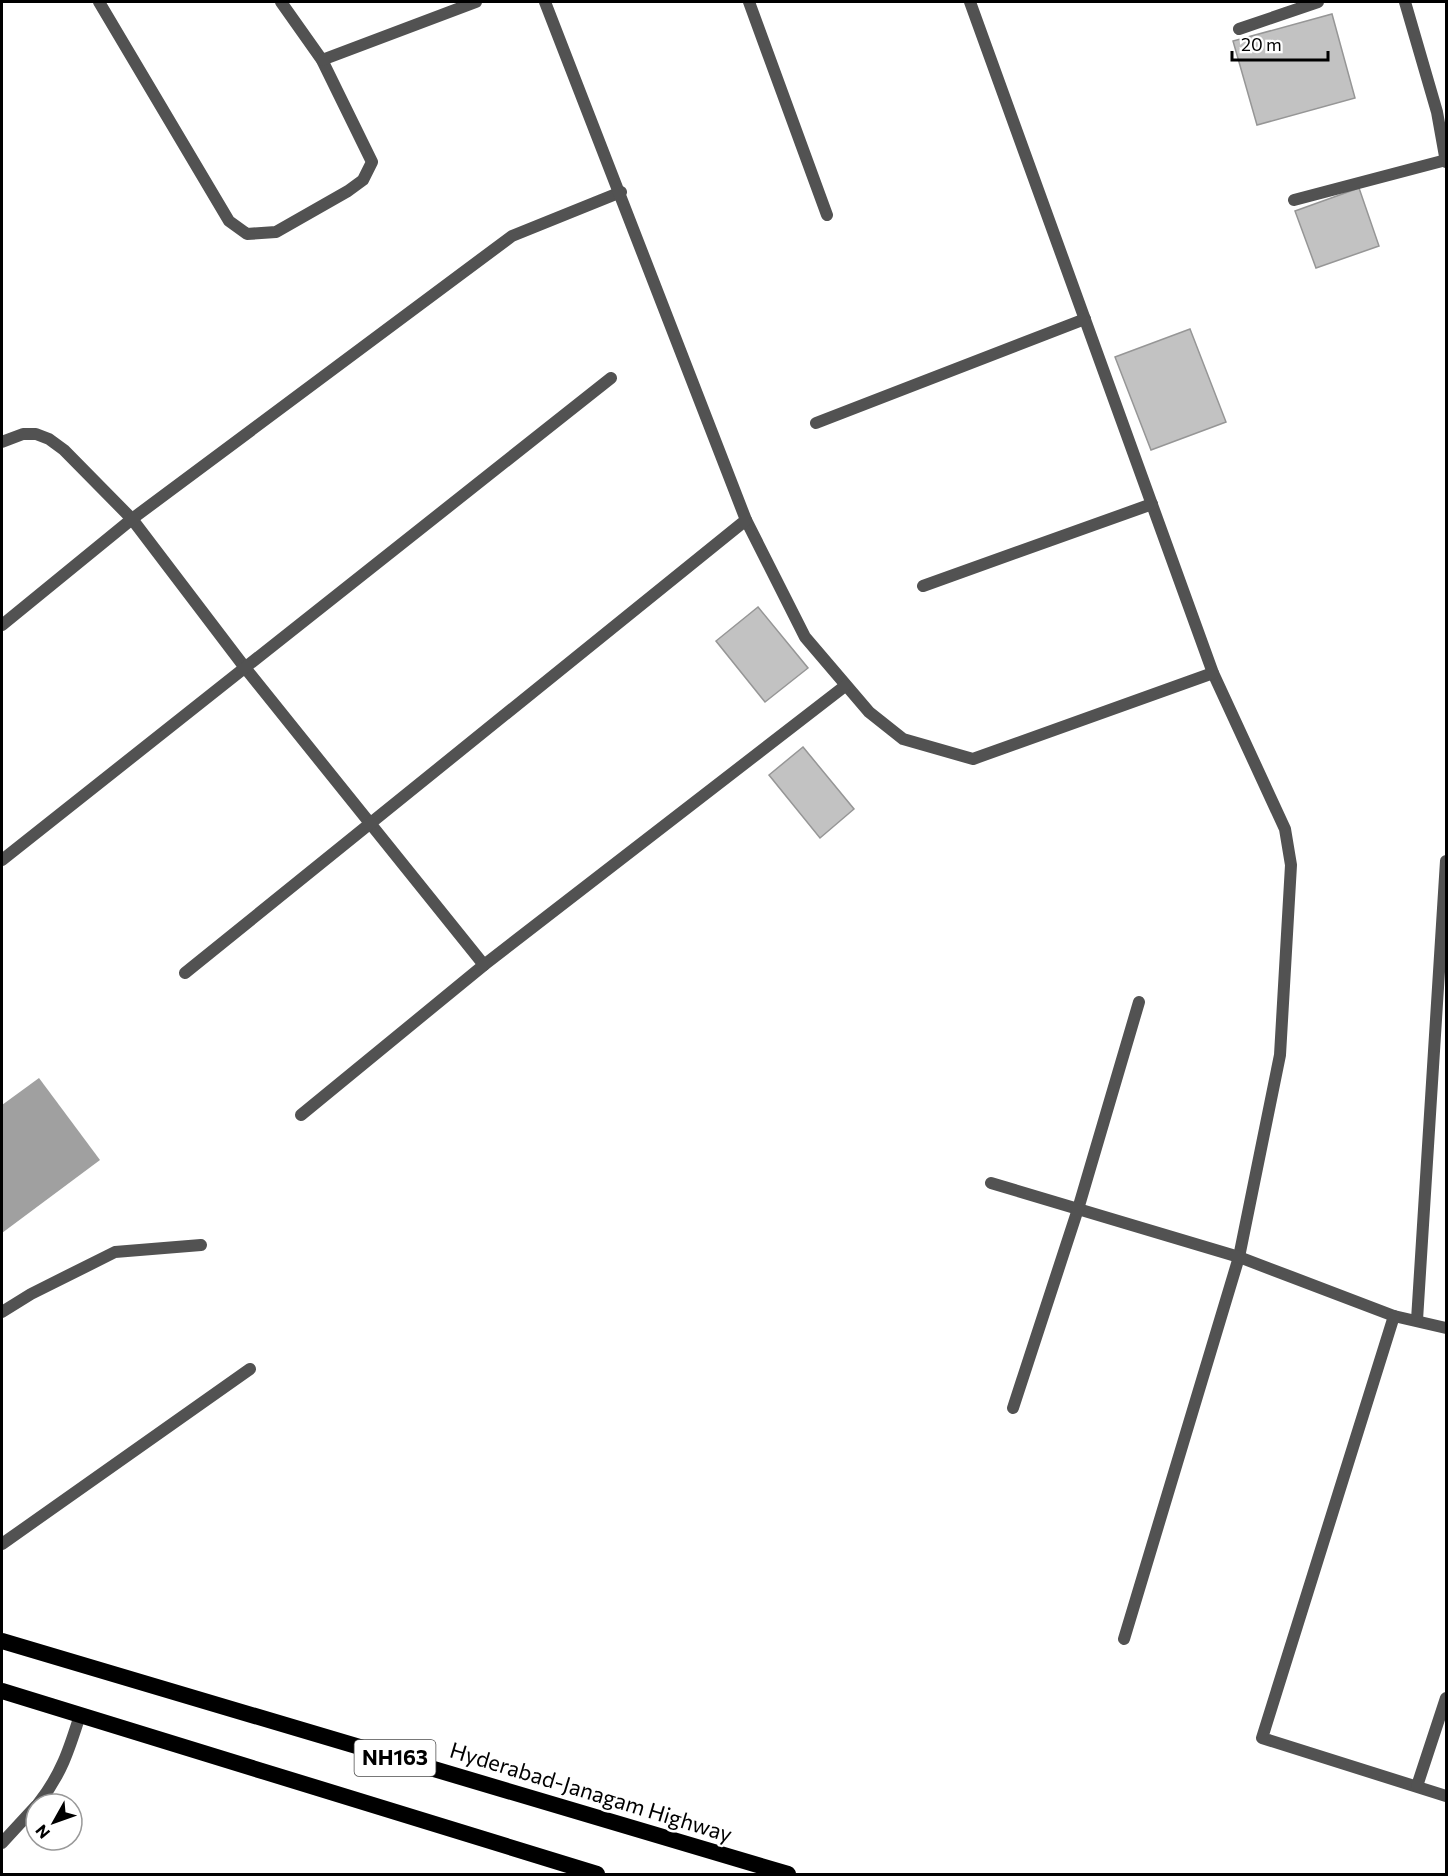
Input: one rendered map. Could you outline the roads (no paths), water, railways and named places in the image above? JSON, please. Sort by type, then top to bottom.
[{"type":"highway","name":"Hyderabad-Janagam Highway","points":[[2,1641],[788,1875]]},
{"type":"highway","name":"NH163","points":[[2,1691],[597,1875]]},
{"type":"street","points":[[99,2],[229,221],[248,234],[276,232],[363,180],[372,162],[322,60],[281,2]]},
{"type":"street","points":[[322,60],[476,2]]},
{"type":"street","points":[[545,2],[621,192],[746,520],[805,637],[869,712],[903,738],[973,759],[1213,673]]},
{"type":"street","points":[[748,2],[827,215]]},
{"type":"street","points":[[970,2],[1213,673],[1285,829],[1291,865],[1280,1055],[1239,1257],[1124,1639]]},
{"type":"street","points":[[1239,29],[1318,2]]},
{"type":"street","points":[[1294,200],[1446,161],[1437,112],[1405,2]]},
{"type":"street","points":[[2,625],[132,519],[512,236],[621,192]]},
{"type":"street","points":[[816,423],[1085,319]]},
{"type":"street","points":[[2,860],[611,378]]},
{"type":"street","points":[[2,442],[23,434],[36,434],[49,439],[64,450],[132,519],[246,669],[484,965]]},
{"type":"street","points":[[923,586],[1152,504]]},
{"type":"street","points":[[185,973],[746,520]]},
{"type":"street","points":[[301,1115],[484,965],[845,686]]},
{"type":"street","points":[[1417,1320],[1446,861]]},
{"type":"street","points":[[1013,1408],[1078,1209],[1139,1002]]},
{"type":"street","points":[[991,1183],[1239,1257],[1394,1316],[1446,1328]]},
{"type":"street","points":[[2,1312],[31,1294],[115,1252],[201,1245]]},
{"type":"street","points":[[1394,1316],[1262,1738],[1446,1796]]},
{"type":"street","points":[[2,1544],[250,1369]]},
{"type":"street","points":[[1417,1786],[1446,1698]]},
{"type":"street","points":[[48,1792],[64,1765],[80,1715]]},
{"type":"street","points":[[2,1843],[24,1819]]}]
